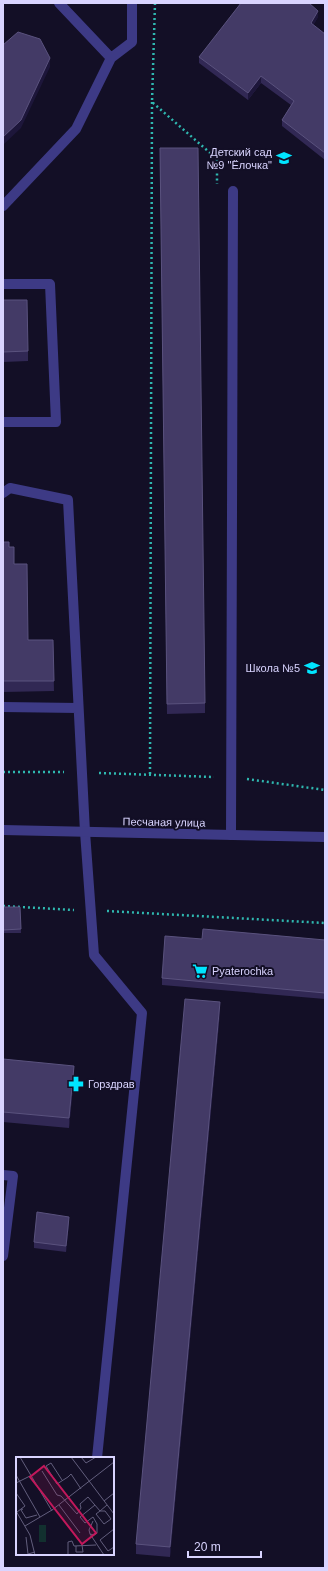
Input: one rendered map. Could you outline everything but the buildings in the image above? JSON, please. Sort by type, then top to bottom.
[{"type":"street","points":[[59,3],[111,58]]},
{"type":"street","points":[[3,206],[76,129],[111,58],[132,42],[132,3]]},
{"type":"street","points":[[231,835],[232,191]]},
{"type":"street","points":[[3,284],[50,284],[56,422],[3,422]]},
{"type":"street","points":[[3,493],[10,488],[68,500],[81,772],[94,955],[142,1013],[97,1457]]},
{"type":"street","points":[[3,707],[78,708]]},
{"type":"street","name":"Песчаная улица","points":[[3,830],[325,837]]},
{"type":"street","points":[[3,1175],[13,1176],[3,1256]]},
{"type":"path","points":[[150,774],[152,102],[155,3]]},
{"type":"path","points":[[152,102],[217,159],[217,191]]},
{"type":"path","points":[[214,769],[214,777]]},
{"type":"path","points":[[3,772],[81,772],[232,777],[325,790]]},
{"type":"path","points":[[3,906],[325,923]]},
{"type":"place","name":"Детский сад №9 \"Ёлочка\"","points":[[284,158]]},
{"type":"place","name":"Школа №5","points":[[312,668]]},
{"type":"place","name":"Pyaterochka","points":[[200,971]]},
{"type":"place","name":"Горздрав","points":[[76,1084]]}]
